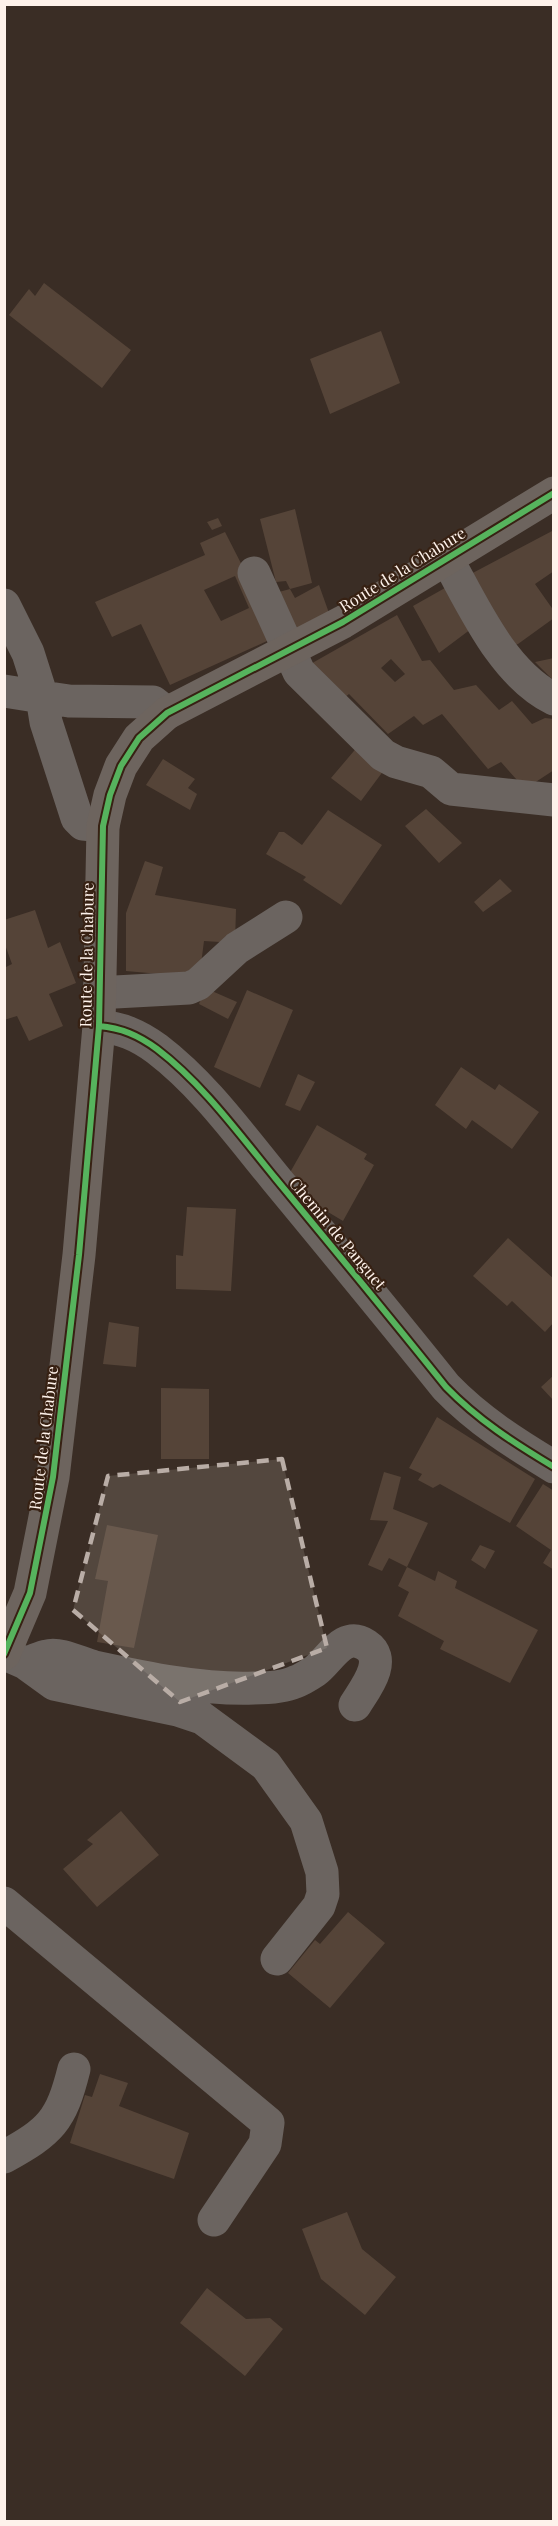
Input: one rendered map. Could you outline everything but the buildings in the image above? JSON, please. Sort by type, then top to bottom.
[{"type":"main road","name":"Route de la Chabure","points":[[12,1657],[43,1538],[53,1477],[79,1255],[99,1026],[103,826],[110,795],[121,766],[139,738],[167,714],[343,622],[554,493]]},
{"type":"street","points":[[446,557],[500,649],[536,688],[554,699]]},
{"type":"street","points":[[254,573],[287,651],[299,672],[383,755],[396,762],[431,772],[451,789],[554,800]]},
{"type":"street","points":[[4,605],[28,653],[42,697],[46,722],[77,818],[83,824],[103,826]]},
{"type":"street","points":[[4,691],[69,701],[153,702],[167,714]]},
{"type":"street","points":[[99,989],[115,992],[189,988],[198,984],[244,943],[286,917]]},
{"type":"street","name":"Chemin de Panguet","points":[[99,1026],[118,1028],[133,1033],[156,1048],[189,1077],[248,1144],[446,1387],[470,1412],[494,1430],[554,1467]]},
{"type":"street","points":[[12,1657],[57,1656],[94,1667],[207,1687],[255,1688],[293,1683],[315,1671],[343,1643],[354,1640],[373,1652],[375,1664],[374,1675],[355,1706]]},
{"type":"street","points":[[12,1657],[54,1684],[178,1710],[202,1718],[266,1765],[306,1821],[314,1841],[322,1883],[319,1906],[277,1959]]},
{"type":"street","points":[[4,1903],[268,2123],[265,2144],[214,2220]]},
{"type":"street","points":[[4,2157],[34,2140],[52,2126],[65,2103],[74,2069]]},
{"type":"highlighted area","points":[[282,1459],[327,1648],[180,1702],[73,1610],[108,1476]]},
{"type":"cycle path","points":[[4,1654],[30,1593],[53,1477],[79,1255],[99,1026],[103,826],[110,795],[121,766],[139,738],[167,713],[343,622],[554,493]]},
{"type":"cycle path","points":[[99,1026],[122,1030],[143,1040],[157,1049],[190,1078],[234,1127],[446,1387],[497,1430],[554,1467]]}]
